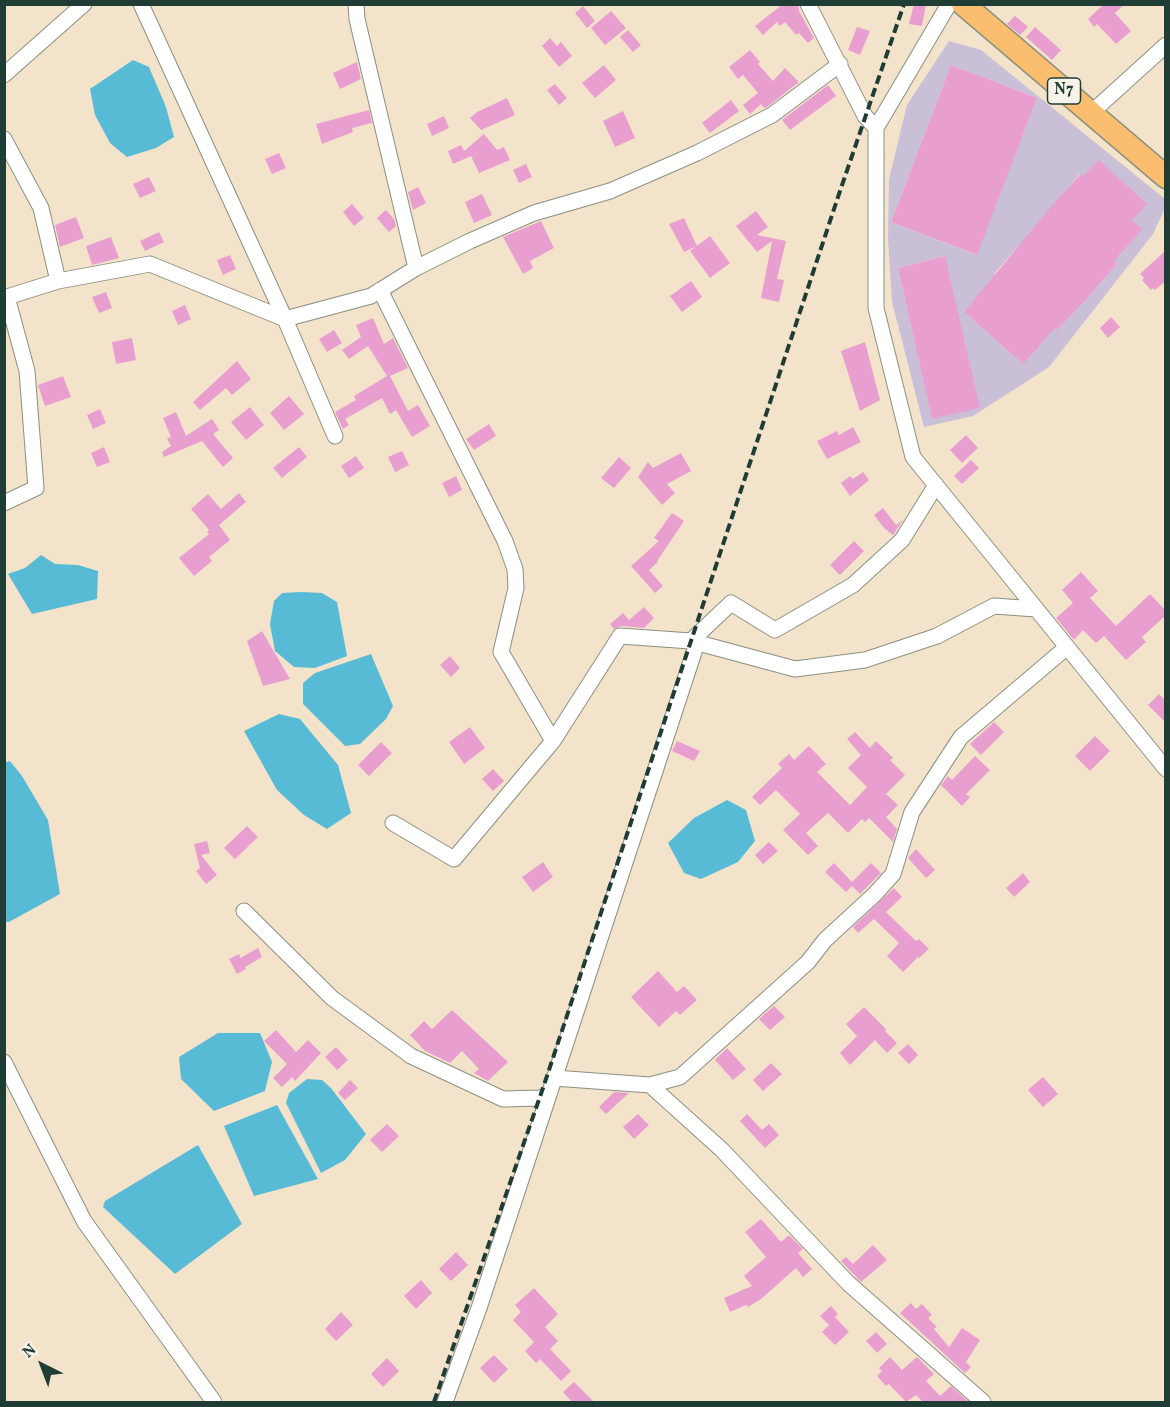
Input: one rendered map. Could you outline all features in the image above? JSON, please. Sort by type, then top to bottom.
[{"type":"highway","name":"N7","points":[[974,8],[1091,114],[1166,177]]},
{"type":"street","points":[[4,75],[84,4]]},
{"type":"street","points":[[141,4],[285,319],[335,436]]},
{"type":"street","points":[[356,4],[357,19],[416,268]]},
{"type":"street","points":[[808,4],[865,116],[876,128]]},
{"type":"street","points":[[948,4],[876,128],[876,308],[913,457],[1166,769]]},
{"type":"street","points":[[1091,114],[1166,45]]},
{"type":"street","points":[[4,503],[36,488],[27,371],[7,297],[58,281],[150,264],[285,319],[371,296],[416,268],[470,241],[534,213],[610,191],[697,153],[772,115],[840,64]]},
{"type":"street","points":[[4,139],[41,208],[58,281]]},
{"type":"street","points":[[380,290],[504,541],[515,569],[516,588],[501,652],[554,741]]},
{"type":"street","points":[[445,1402],[479,1308],[694,642],[731,603],[775,630],[853,585],[902,540],[936,485]]},
{"type":"street","points":[[393,823],[454,859],[554,741],[620,636],[694,642],[795,669],[865,660],[937,636],[994,606],[1036,609]]},
{"type":"street","points":[[554,1078],[650,1085],[680,1077],[808,962],[825,940],[876,894],[893,874],[912,812],[961,737],[1067,647]]},
{"type":"street","points":[[244,911],[332,998],[411,1056],[503,1099],[540,1098],[548,1095]]},
{"type":"street","points":[[4,1062],[84,1221],[214,1402]]},
{"type":"street","points":[[650,1085],[722,1150],[848,1284],[982,1402]]},
{"type":"shaded area","points":[[949,41],[981,50],[1165,199],[1165,208],[1153,234],[1049,367],[973,416],[924,427],[892,302],[888,238],[889,179],[907,105]],"holes":[[[951,65],[1037,98],[976,255],[891,222]],[[1080,174],[1142,229],[1117,258],[1055,203]],[[1053,207],[1117,264],[1090,295]],[[1020,244],[1083,300],[1057,330],[994,274]],[[944,256],[932,418],[898,268]],[[992,280],[1023,364],[964,312]]]},
{"type":"water","points":[[133,60],[149,67],[166,107],[174,137],[156,148],[127,157],[110,143],[95,115],[90,89]]},
{"type":"water","points":[[41,555],[55,564],[78,565],[98,571],[97,599],[32,614],[8,574],[25,568]]},
{"type":"water","points":[[282,593],[322,593],[337,602],[347,656],[315,668],[294,667],[275,651],[270,624],[274,601]]},
{"type":"water","points":[[371,654],[393,706],[386,719],[360,744],[345,746],[303,704],[303,683],[315,673]]},
{"type":"water","points":[[279,714],[300,719],[338,765],[351,813],[327,829],[304,815],[277,790],[244,731]]},
{"type":"water","points":[[10,761],[22,776],[48,820],[60,894],[9,922],[4,922],[4,763]]},
{"type":"water","points":[[727,800],[746,810],[755,841],[738,862],[701,879],[684,873],[668,843],[694,818]]},
{"type":"water","points":[[218,1033],[260,1033],[272,1062],[265,1091],[214,1111],[181,1079],[179,1057]]},
{"type":"water","points":[[307,1079],[322,1080],[331,1088],[366,1134],[345,1160],[321,1173],[286,1103],[289,1093]]},
{"type":"water","points":[[277,1105],[318,1179],[254,1196],[224,1126]]},
{"type":"water","points":[[198,1145],[242,1224],[175,1274],[103,1207],[105,1201]]},
{"type":"building","points":[[783,4],[798,4],[799,11],[814,38],[808,43],[799,33],[796,35],[785,22],[780,26],[777,22],[763,35],[755,26]]},
{"type":"building","points":[[914,4],[926,4],[922,26],[909,24]]},
{"type":"building","points":[[1104,4],[1125,4],[1115,13],[1131,31],[1116,44],[1097,24],[1094,27],[1088,19]]},
{"type":"building","points":[[583,6],[595,21],[587,28],[575,13]]},
{"type":"building","points":[[611,11],[626,28],[605,45],[591,28]]},
{"type":"building","points":[[1015,16],[1028,27],[1020,35],[1007,24]]},
{"type":"building","points":[[857,27],[870,31],[860,55],[848,50]]},
{"type":"building","points":[[1035,27],[1061,50],[1052,60],[1026,37]]},
{"type":"building","points":[[628,30],[641,45],[633,52],[620,37]]},
{"type":"building","points":[[550,38],[557,46],[561,42],[572,56],[559,67],[542,46]]},
{"type":"building","points":[[750,50],[760,62],[758,64],[773,81],[785,68],[799,82],[767,107],[764,108],[761,104],[750,114],[743,105],[758,93],[743,75],[738,79],[729,67]]},
{"type":"building","points":[[357,62],[361,79],[340,89],[333,73]]},
{"type":"building","points":[[604,65],[616,80],[595,98],[582,83]]},
{"type":"building","points":[[951,65],[1037,98],[977,255],[891,222]]},
{"type":"building","points":[[555,84],[567,98],[559,105],[547,90]]},
{"type":"building","points":[[828,85],[836,96],[790,130],[782,120]]},
{"type":"building","points":[[507,98],[515,115],[481,130],[470,118],[477,112]]},
{"type":"building","points":[[731,100],[739,111],[710,133],[702,123]]},
{"type":"building","points":[[369,110],[372,123],[352,128],[353,132],[322,144],[316,124]]},
{"type":"building","points":[[623,111],[635,138],[615,147],[603,121]]},
{"type":"building","points":[[444,116],[449,128],[432,136],[427,124]]},
{"type":"building","points":[[484,134],[497,150],[504,147],[510,160],[479,173],[471,156],[453,164],[448,151],[461,145],[464,151]]},
{"type":"building","points":[[279,153],[286,168],[272,174],[265,159]]},
{"type":"building","points":[[1099,160],[1147,204],[1132,220],[1143,229],[1114,261],[1117,264],[1090,295],[1057,330],[1055,328],[1023,364],[964,312],[1054,203],[1081,174],[1083,176]]},
{"type":"building","points":[[526,164],[532,177],[519,183],[513,170]]},
{"type":"building","points":[[149,177],[156,191],[140,198],[133,184]]},
{"type":"building","points":[[418,187],[426,203],[413,210],[408,192]]},
{"type":"building","points":[[482,194],[492,215],[474,223],[465,202]]},
{"type":"building","points":[[352,204],[364,218],[354,226],[343,212]]},
{"type":"building","points":[[386,210],[394,219],[396,226],[389,232],[377,218]]},
{"type":"building","points":[[756,211],[768,227],[757,235],[786,241],[777,279],[784,280],[779,302],[761,298],[772,241],[757,252],[736,226]]},
{"type":"building","points":[[76,217],[84,238],[60,247],[55,225]]},
{"type":"building","points":[[684,218],[697,246],[684,252],[669,224]]},
{"type":"building","points":[[541,221],[554,248],[530,261],[533,268],[523,274],[503,237]]},
{"type":"building","points":[[159,232],[164,242],[145,251],[140,241]]},
{"type":"building","points":[[710,236],[730,263],[710,278],[690,251]]},
{"type":"building","points":[[111,237],[119,258],[92,265],[86,246]]},
{"type":"building","points":[[1166,250],[1166,281],[1155,290],[1153,288],[1151,290],[1140,274]]},
{"type":"building","points":[[230,255],[236,269],[223,275],[217,260]]},
{"type":"building","points":[[945,256],[980,408],[932,419],[898,268]]},
{"type":"building","points":[[691,281],[702,297],[682,312],[670,296]]},
{"type":"building","points":[[106,292],[112,308],[99,313],[92,297]]},
{"type":"building","points":[[185,305],[191,319],[178,325],[172,311]]},
{"type":"building","points":[[1111,317],[1120,327],[1108,338],[1100,328]]},
{"type":"building","points":[[373,318],[384,344],[393,338],[408,368],[390,376],[408,411],[418,405],[430,426],[412,437],[396,410],[390,414],[382,398],[345,419],[349,425],[343,429],[335,412],[356,400],[354,396],[387,376],[368,346],[349,359],[342,350],[361,337],[356,325]]},
{"type":"building","points":[[334,330],[342,343],[327,352],[319,339]]},
{"type":"building","points":[[132,338],[136,360],[116,364],[112,342]]},
{"type":"building","points":[[865,342],[880,400],[860,411],[841,351]]},
{"type":"building","points":[[237,361],[251,379],[232,395],[226,388],[200,410],[193,402]]},
{"type":"building","points":[[63,376],[71,397],[45,406],[38,385]]},
{"type":"building","points":[[289,396],[304,414],[284,430],[270,413]]},
{"type":"building","points":[[250,407],[264,425],[246,440],[231,422]]},
{"type":"building","points":[[100,409],[106,423],[93,429],[87,415]]},
{"type":"building","points":[[176,412],[186,436],[212,419],[219,430],[213,434],[233,458],[223,467],[202,441],[164,457],[162,452],[171,446],[167,438],[171,437],[163,418]]},
{"type":"building","points":[[489,424],[496,436],[474,450],[466,439]]},
{"type":"building","points":[[853,427],[861,442],[827,459],[817,441],[837,431],[839,435]]},
{"type":"building","points":[[966,435],[978,448],[962,463],[950,450]]},
{"type":"building","points":[[104,447],[110,462],[97,467],[91,453]]},
{"type":"building","points":[[299,447],[307,457],[282,478],[273,468]]},
{"type":"building","points":[[402,451],[409,465],[395,472],[388,457]]},
{"type":"building","points":[[681,453],[691,471],[667,484],[675,493],[662,505],[638,477],[648,462],[653,468]]},
{"type":"building","points":[[356,456],[364,468],[349,478],[341,466]]},
{"type":"building","points":[[619,457],[631,468],[614,488],[601,478]]},
{"type":"building","points":[[971,460],[979,468],[962,484],[954,476]]},
{"type":"building","points":[[863,472],[869,480],[850,496],[841,483],[850,476],[853,479]]},
{"type":"building","points":[[456,476],[462,490],[449,497],[442,483]]},
{"type":"building","points":[[239,493],[246,502],[219,525],[230,540],[209,557],[212,561],[194,576],[179,558],[209,534],[207,532],[209,530],[191,509],[208,494],[221,509]]},
{"type":"building","points":[[883,508],[896,525],[903,520],[893,535],[874,515]]},
{"type":"building","points":[[672,513],[684,521],[658,562],[649,570],[663,586],[655,593],[631,566],[659,541],[654,538]]},
{"type":"building","points":[[854,541],[864,551],[840,575],[830,565]]},
{"type":"building","points":[[1081,572],[1098,591],[1090,598],[1116,626],[1150,594],[1166,611],[1166,615],[1142,637],[1146,642],[1126,660],[1104,636],[1096,643],[1083,630],[1074,640],[1056,618],[1073,603],[1062,590]]},
{"type":"building","points":[[644,607],[654,618],[644,628],[621,626],[614,629],[610,624],[623,613],[629,620]]},
{"type":"building","points":[[262,631],[290,679],[263,686],[247,641]]},
{"type":"building","points":[[450,656],[460,668],[451,677],[440,665]]},
{"type":"building","points":[[1159,694],[1166,701],[1166,723],[1148,705]]},
{"type":"building","points":[[994,722],[1004,732],[981,755],[970,744]]},
{"type":"building","points":[[470,727],[485,748],[464,764],[449,742]]},
{"type":"building","points":[[855,732],[870,748],[876,741],[893,758],[890,760],[905,775],[886,794],[898,805],[886,817],[897,829],[893,842],[869,818],[865,822],[862,819],[848,833],[828,813],[806,833],[818,846],[808,855],[783,830],[800,814],[776,790],[760,805],[752,797],[782,768],[778,764],[789,754],[794,760],[809,746],[826,764],[817,772],[850,805],[867,787],[848,768],[861,755],[847,739]]},
{"type":"building","points":[[1095,736],[1110,751],[1090,771],[1075,756]]},
{"type":"building","points":[[677,741],[700,751],[694,761],[672,751]]},
{"type":"building","points":[[381,742],[392,753],[369,776],[358,765]]},
{"type":"building","points":[[975,756],[990,770],[966,794],[970,797],[962,806],[941,785],[948,776],[952,780]]},
{"type":"building","points":[[493,769],[504,781],[493,791],[482,779]]},
{"type":"building","points":[[247,826],[258,837],[235,859],[224,848]]},
{"type":"building","points":[[207,841],[210,853],[201,855],[217,875],[206,884],[196,871],[200,868],[194,844]]},
{"type":"building","points":[[769,842],[778,851],[763,864],[755,855]]},
{"type":"building","points":[[916,849],[935,870],[926,878],[908,858]]},
{"type":"building","points":[[543,862],[553,877],[533,892],[522,877]]},
{"type":"building","points":[[834,863],[852,882],[871,863],[881,873],[860,894],[852,886],[846,892],[825,872]]},
{"type":"building","points":[[1023,873],[1030,882],[1014,897],[1006,888]]},
{"type":"building","points":[[894,888],[902,897],[886,912],[916,941],[919,939],[929,949],[903,972],[887,956],[899,943],[874,919],[858,933],[853,927]]},
{"type":"building","points":[[258,948],[262,957],[237,974],[229,959],[239,954],[240,958]]},
{"type":"building","points":[[658,971],[677,992],[684,986],[697,1000],[680,1015],[676,1011],[659,1027],[631,997]]},
{"type":"building","points":[[774,1006],[785,1017],[770,1030],[759,1019]]},
{"type":"building","points":[[864,1007],[897,1043],[887,1053],[875,1040],[850,1065],[840,1053],[857,1036],[846,1024]]},
{"type":"building","points":[[452,1010],[508,1062],[488,1081],[474,1073],[479,1069],[462,1051],[450,1063],[425,1051],[410,1035],[424,1021],[432,1029]]},
{"type":"building","points":[[276,1030],[296,1052],[308,1040],[321,1053],[295,1081],[292,1077],[282,1087],[273,1078],[287,1064],[264,1041]]},
{"type":"building","points":[[908,1044],[918,1055],[909,1064],[898,1053]]},
{"type":"building","points":[[336,1047],[348,1060],[337,1070],[325,1057]]},
{"type":"building","points":[[727,1048],[746,1069],[733,1080],[715,1060]]},
{"type":"building","points":[[771,1063],[782,1074],[763,1091],[753,1080]]},
{"type":"building","points":[[1043,1077],[1058,1094],[1043,1107],[1028,1090]]},
{"type":"building","points":[[350,1080],[358,1088],[345,1100],[338,1093]]},
{"type":"building","points":[[614,1092],[629,1093],[606,1114],[599,1107]]},
{"type":"building","points":[[638,1114],[649,1125],[634,1139],[623,1127]]},
{"type":"building","points":[[747,1114],[762,1130],[769,1124],[779,1135],[765,1148],[740,1121]]},
{"type":"building","points":[[387,1124],[399,1136],[382,1152],[370,1140]]},
{"type":"building","points":[[761,1219],[781,1242],[789,1235],[803,1249],[798,1253],[812,1269],[803,1277],[796,1268],[761,1299],[748,1307],[746,1305],[730,1312],[724,1298],[752,1286],[744,1276],[766,1257],[745,1232]]},
{"type":"building","points":[[873,1245],[887,1260],[861,1282],[841,1261],[846,1257],[853,1264]]},
{"type":"building","points":[[456,1252],[468,1265],[451,1281],[439,1269]]},
{"type":"building","points":[[421,1280],[432,1293],[416,1309],[404,1296]]},
{"type":"building","points":[[534,1288],[558,1314],[545,1327],[558,1341],[550,1349],[571,1371],[561,1381],[540,1359],[536,1363],[525,1351],[534,1342],[513,1320],[521,1312],[515,1305]]},
{"type":"building","points":[[911,1303],[916,1309],[922,1304],[932,1315],[928,1318],[937,1327],[934,1329],[949,1347],[962,1328],[980,1340],[966,1362],[971,1367],[965,1373],[900,1313]]},
{"type":"building","points":[[831,1306],[838,1314],[835,1317],[849,1332],[835,1345],[822,1332],[829,1325],[820,1316]]},
{"type":"building","points":[[341,1312],[353,1325],[336,1341],[325,1329]]},
{"type":"building","points":[[876,1332],[887,1344],[877,1353],[866,1341]]},
{"type":"building","points":[[494,1355],[508,1369],[494,1383],[480,1368]]},
{"type":"building","points":[[890,1357],[902,1370],[917,1357],[934,1374],[926,1381],[940,1396],[951,1386],[969,1402],[923,1402],[916,1395],[906,1402],[889,1384],[886,1386],[877,1376],[882,1371],[879,1368]]},
{"type":"building","points":[[387,1358],[399,1371],[383,1387],[371,1374]]},
{"type":"building","points":[[574,1382],[594,1402],[572,1402],[563,1392]]},
{"type":"railway","points":[[434,1402],[543,1088],[904,4]]}]
